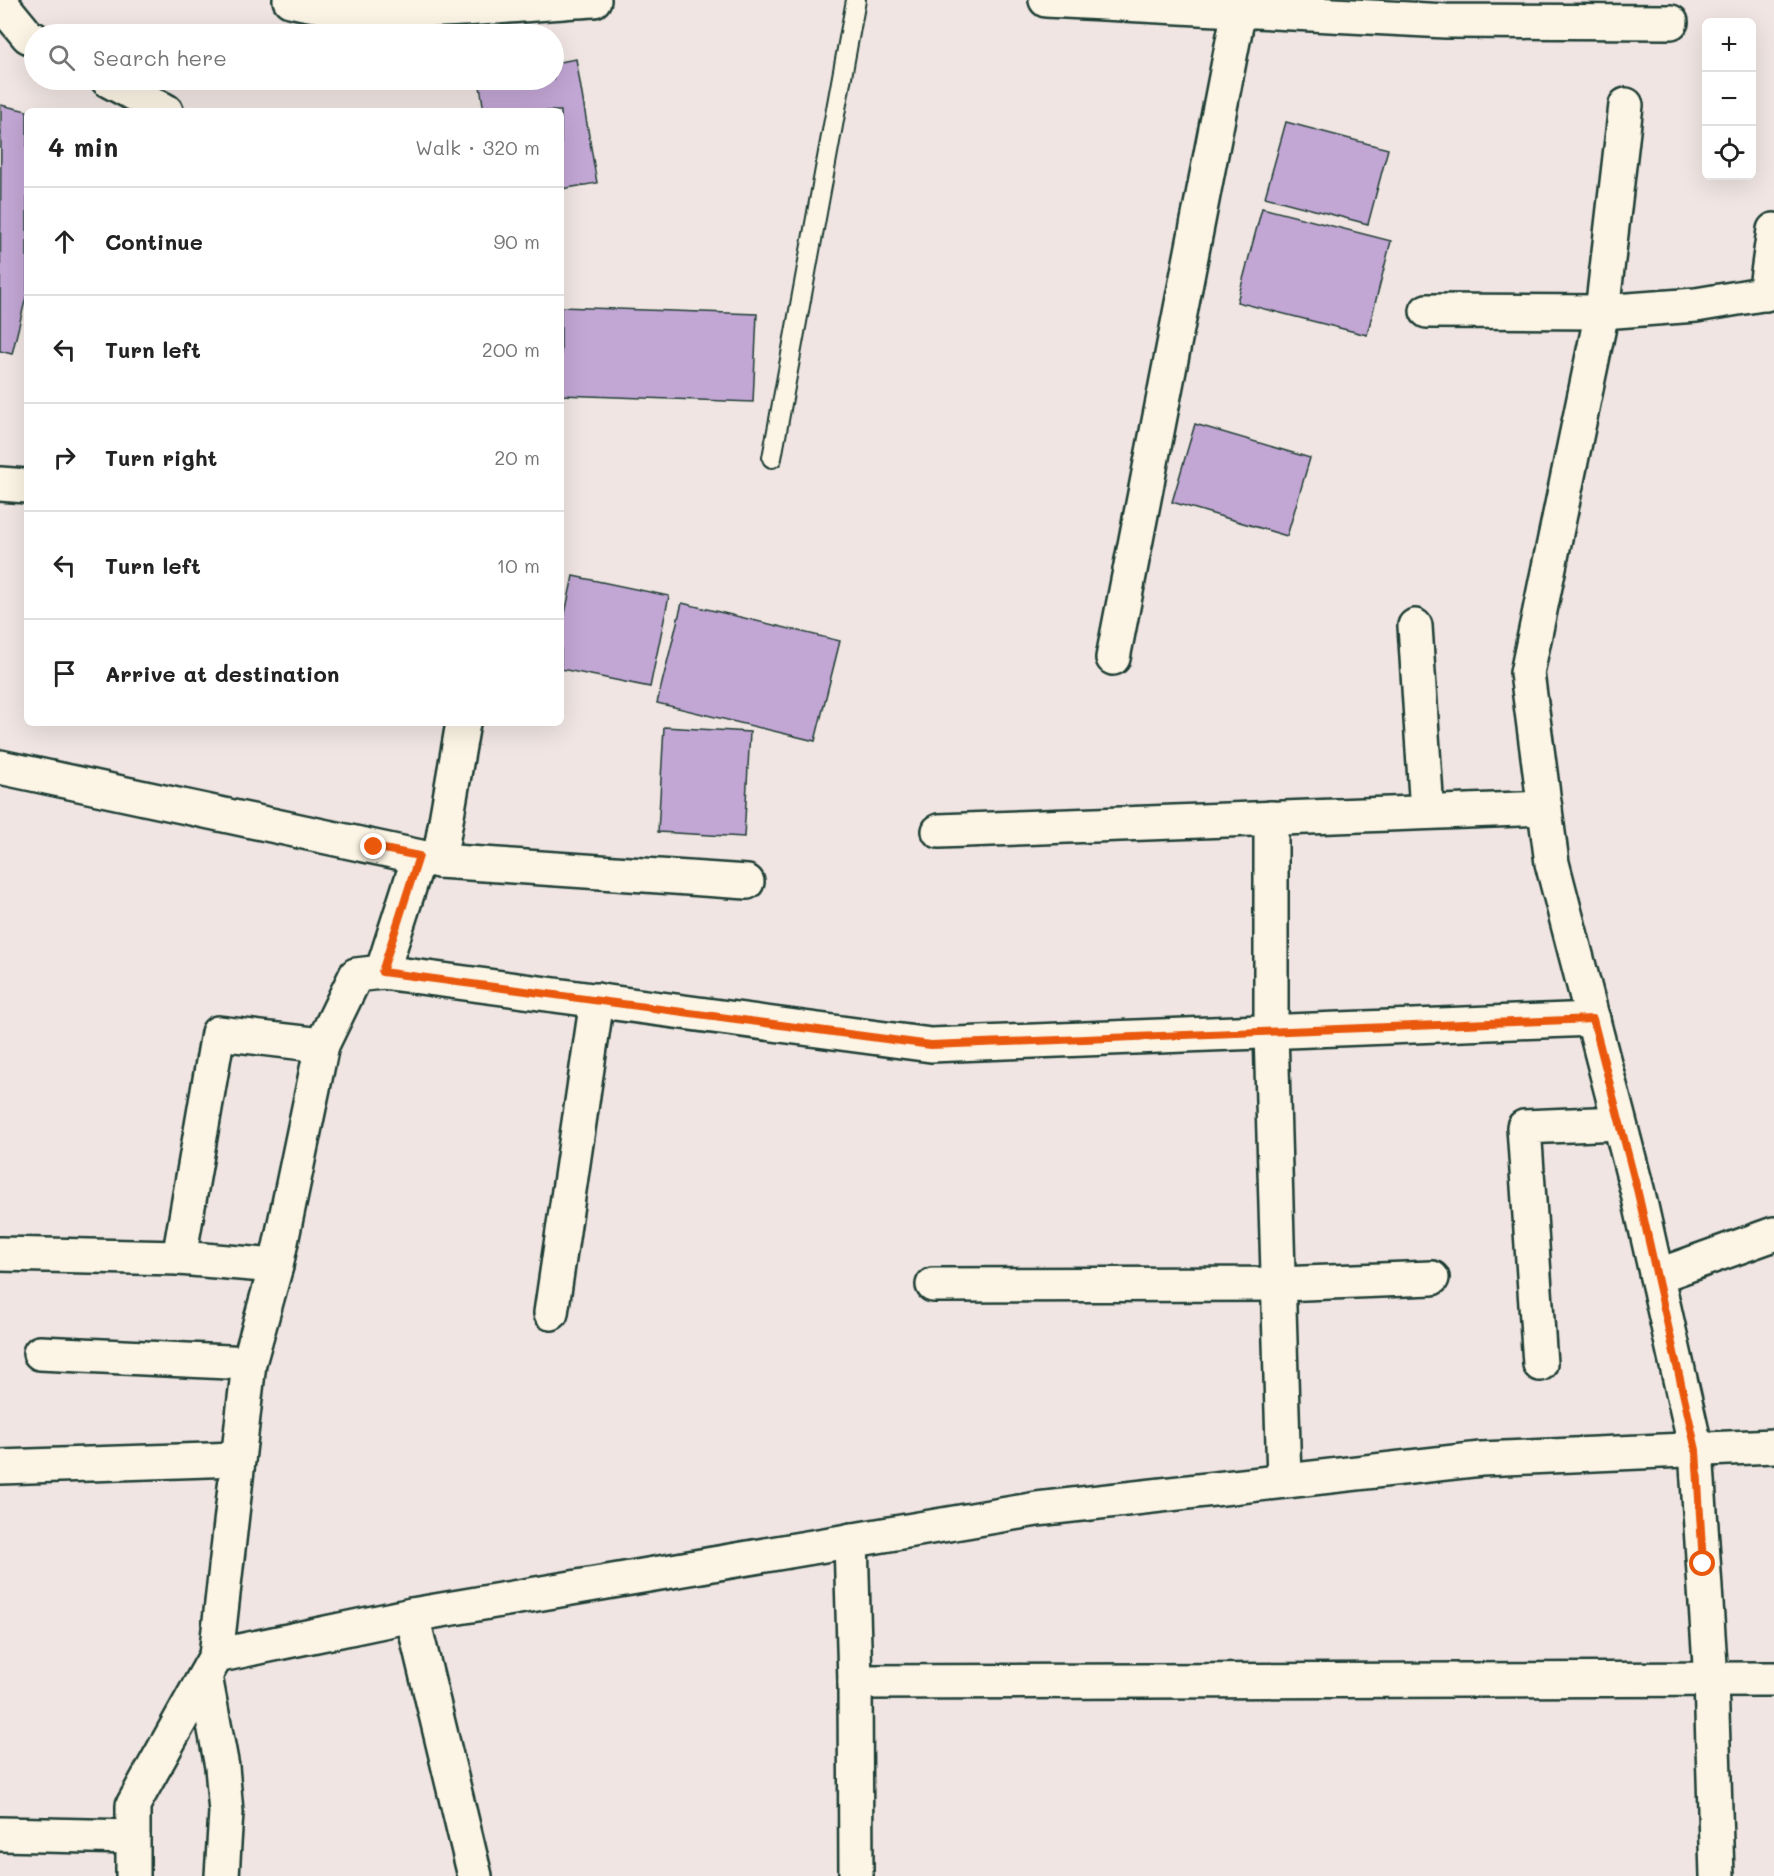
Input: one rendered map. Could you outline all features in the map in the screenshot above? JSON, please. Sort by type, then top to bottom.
[{"type":"street","points":[[290,0],[322,8],[432,9],[594,0]]},
{"type":"street","points":[[1046,0],[1446,21],[1671,22]]},
{"type":"street","points":[[0,2],[24,31]]},
{"type":"street","points":[[1113,658],[1239,10]]},
{"type":"street","points":[[127,90],[160,108]]},
{"type":"street","points":[[1626,105],[1602,312],[1527,673],[1552,863],[1657,1276],[1696,1450],[1711,1680],[1717,1876]]},
{"type":"street","points":[[1427,311],[1602,312],[1696,305],[1769,293],[1774,230]]},
{"type":"street","points":[[0,484],[24,486]]},
{"type":"street","points":[[1415,626],[1427,812]]},
{"type":"street","points":[[382,972],[429,859],[462,726]]},
{"type":"street","points":[[0,767],[429,859],[747,882]]},
{"type":"street","points":[[939,831],[1545,808]]},
{"type":"street","points":[[1271,818],[1271,1032],[1284,1480]]},
{"type":"street","points":[[222,1876],[226,1812],[211,1666],[249,1363],[276,1266],[322,1044],[356,975],[382,972],[931,1045],[1593,1019]]},
{"type":"street","points":[[551,1313],[597,1000]]},
{"type":"street","points":[[179,1258],[218,1033],[322,1044]]},
{"type":"street","points":[[1540,1364],[1524,1127],[1619,1124]]},
{"type":"street","points":[[1657,1276],[1774,1234]]},
{"type":"street","points":[[0,1254],[179,1258],[276,1266]]},
{"type":"street","points":[[933,1285],[1279,1284],[1432,1278]]},
{"type":"street","points":[[40,1353],[249,1363]]},
{"type":"street","points":[[133,1876],[133,1805],[211,1666],[412,1615],[1036,1509],[1481,1459],[1774,1446]]},
{"type":"street","points":[[0,1467],[238,1460]]},
{"type":"street","points":[[851,1540],[855,1682],[856,1876]]},
{"type":"street","points":[[412,1615],[475,1876]]},
{"type":"street","points":[[855,1682],[1774,1680]]},
{"type":"street","points":[[0,1834],[133,1837]]},
{"type":"lane","points":[[772,458],[856,0]]},
{"type":"building","points":[[576,59],[597,183],[564,188],[564,108],[484,108],[481,90],[564,90],[564,61]]},
{"type":"building","points":[[1,105],[24,110],[24,305],[12,354],[0,351]]},
{"type":"building","points":[[1286,122],[1388,149],[1368,224],[1265,197]]},
{"type":"building","points":[[1262,208],[1391,241],[1367,335],[1237,302]]},
{"type":"building","points":[[564,307],[757,314],[753,402],[564,395]]},
{"type":"building","points":[[1195,424],[1310,458],[1287,536],[1172,502]]},
{"type":"building","points":[[573,576],[669,596],[650,687],[564,670],[564,618]]},
{"type":"building","points":[[682,603],[840,641],[815,741],[657,703]]},
{"type":"building","points":[[664,727],[750,732],[744,837],[658,832]]},
{"type":"route","points":[[374,847],[419,856],[382,972],[931,1045],[1593,1019],[1638,1193],[1696,1450],[1703,1564]]}]
